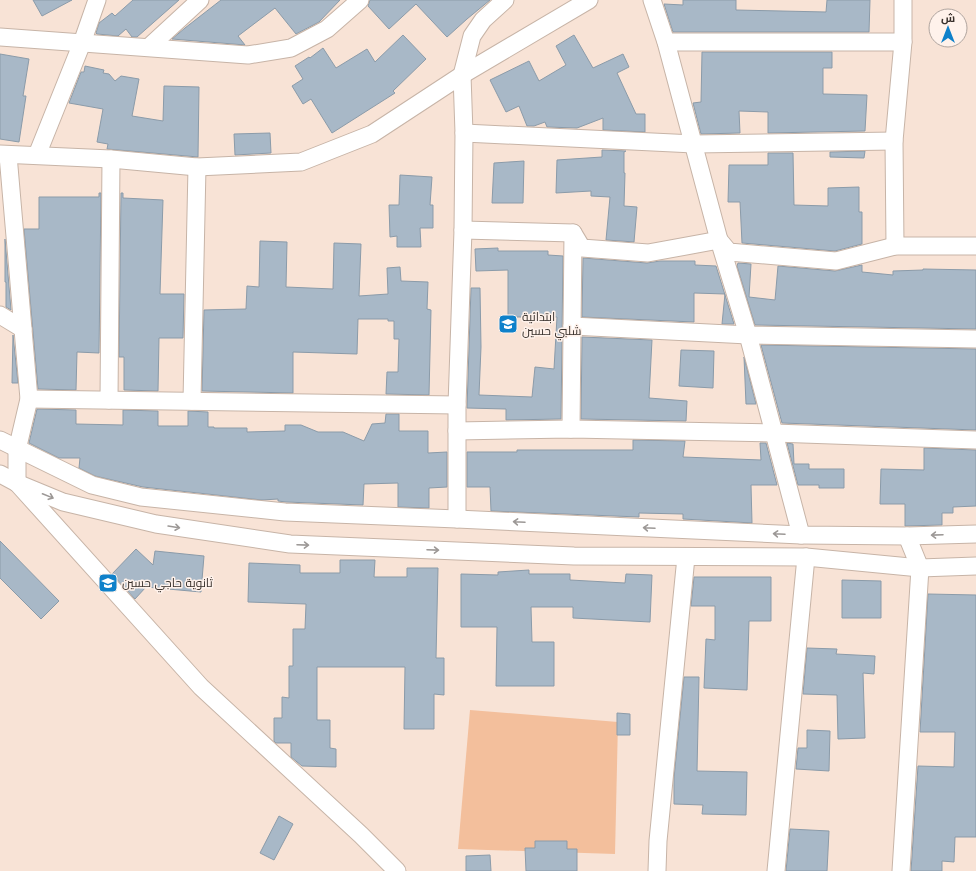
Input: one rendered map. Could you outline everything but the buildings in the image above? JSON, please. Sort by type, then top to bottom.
[{"type":"street","points":[[37,155],[82,43],[97,0]]},
{"type":"street","points":[[149,47],[200,0]]},
{"type":"street","points":[[0,37],[248,55],[291,48],[327,29],[360,0]]},
{"type":"street","points":[[457,519],[457,405],[463,230],[464,133],[462,75],[472,36],[483,20],[505,0]]},
{"type":"street","points":[[397,871],[361,835],[201,687],[17,483],[17,450],[29,399],[4,155],[37,155],[111,159],[197,167],[301,162],[372,134],[462,75],[589,0]]},
{"type":"street","points":[[652,0],[666,42],[719,240],[748,335],[801,535]]},
{"type":"street","points":[[896,246],[894,141],[903,42],[903,0]]},
{"type":"street","points":[[666,42],[903,42]]},
{"type":"street","points":[[464,133],[694,144],[894,141]]},
{"type":"street","points":[[109,400],[111,159]]},
{"type":"street","points":[[192,401],[197,167]]},
{"type":"street","points":[[463,230],[573,233]]},
{"type":"street","points":[[573,233],[582,248],[648,254],[719,240]]},
{"type":"street","points":[[571,429],[573,233]]},
{"type":"street","points":[[719,240],[729,252],[836,261],[896,246],[976,246]]},
{"type":"street","points":[[0,315],[23,330]]},
{"type":"street","points":[[572,326],[748,335],[976,339]]},
{"type":"street","points":[[29,399],[457,405]]},
{"type":"street","points":[[457,431],[571,429],[774,433],[976,440]]},
{"type":"street","points":[[0,440],[17,450],[92,485],[141,497],[285,512],[801,535],[907,536],[976,534]]},
{"type":"street","points":[[0,474],[17,483],[63,502],[156,524],[290,544],[574,556],[806,557],[920,568],[976,566]]},
{"type":"street","points":[[901,871],[920,568],[907,536]]},
{"type":"street","points":[[657,871],[659,833],[686,557]]},
{"type":"street","points":[[776,871],[806,557]]},
{"type":"shaded area","points":[[470,710],[618,722],[615,854],[458,849]]},
{"type":"place","name":"ابتدائية شلبي حسين","points":[[508,324]]},
{"type":"place","name":"ثانوية حاجي حسين","points":[[108,583]]}]
